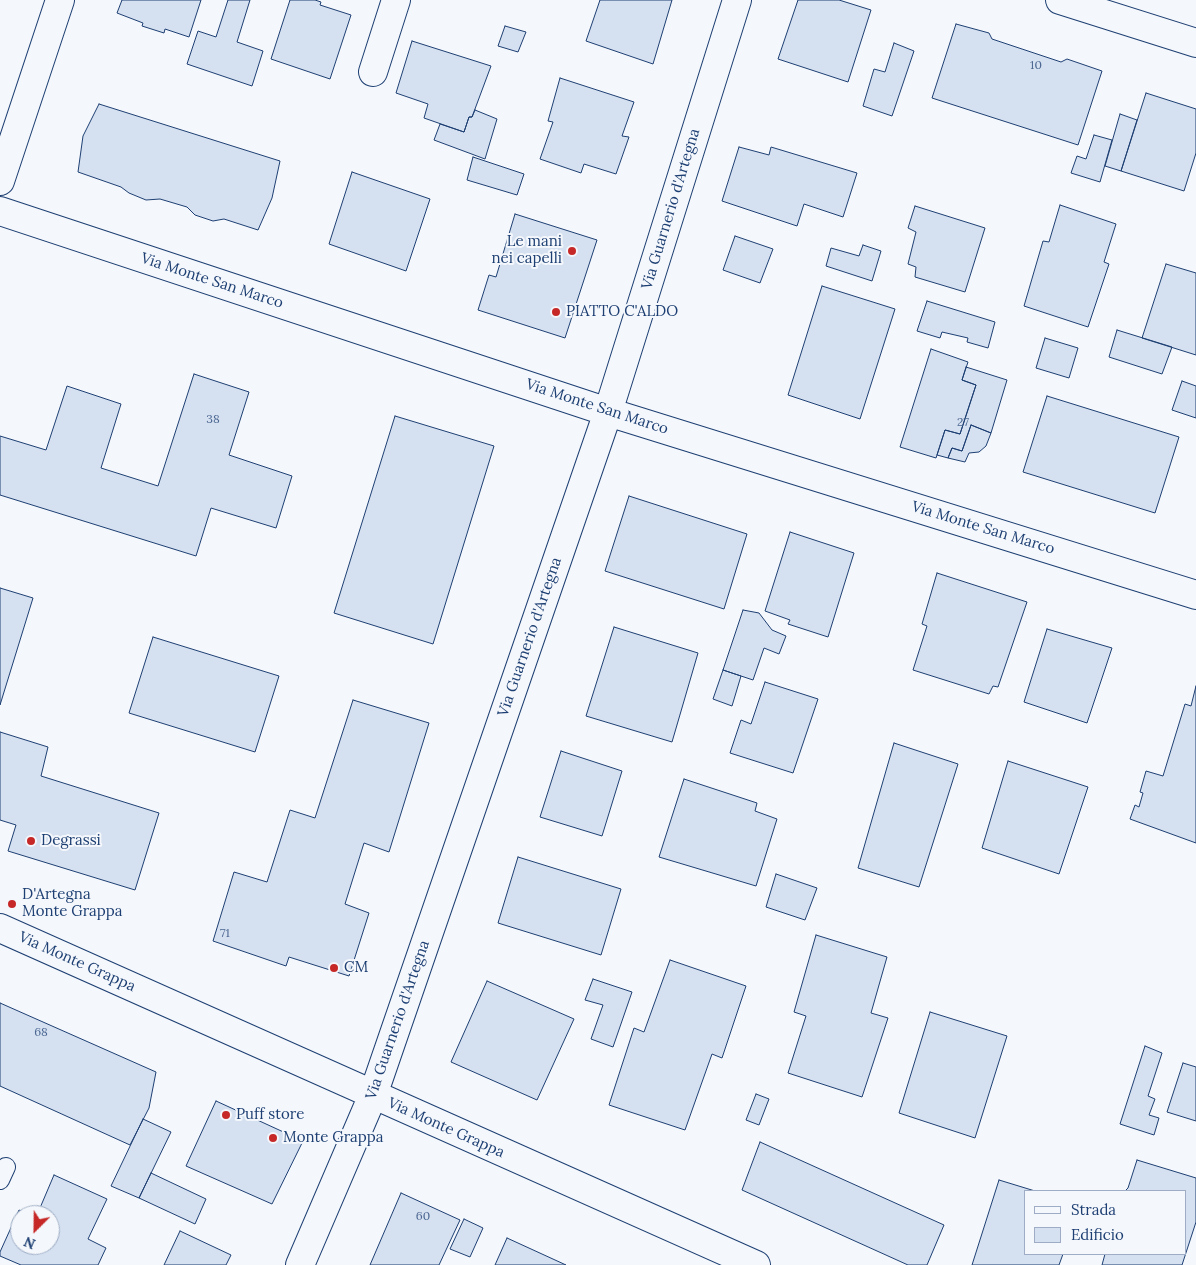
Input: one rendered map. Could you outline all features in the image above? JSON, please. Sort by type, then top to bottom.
[{"type":"street","points":[[0,181],[60,0]]},
{"type":"street","points":[[373,72],[396,0]]},
{"type":"street","name":"Via Guarnerio d'Artegna","points":[[300,1265],[373,1095],[608,412],[737,0]]},
{"type":"street","points":[[1060,0],[1196,43]]},
{"type":"street","name":"Via Monte San Marco","points":[[0,211],[608,412],[1196,595]]},
{"type":"street","name":"Via Monte Grappa","points":[[0,928],[756,1265]]},
{"type":"building","points":[[122,0],[201,0],[189,37],[165,29],[164,33],[142,26],[143,23],[117,13]]},
{"type":"building","points":[[228,0],[250,0],[237,42],[263,51],[252,86],[187,64],[198,31],[216,37]]},
{"type":"building","points":[[290,0],[315,0],[321,2],[320,5],[351,15],[330,79],[271,59]]},
{"type":"building","points":[[600,0],[672,0],[653,64],[586,41]]},
{"type":"building","points":[[798,0],[839,0],[871,10],[848,82],[778,59]]},
{"type":"building","points":[[956,24],[989,33],[992,39],[1061,62],[1067,59],[1102,71],[1078,145],[932,98]]},
{"type":"building","points":[[505,26],[526,32],[518,52],[498,46]]},
{"type":"building","points":[[412,41],[491,66],[472,117],[469,117],[464,132],[424,118],[428,104],[396,93]]},
{"type":"building","points":[[894,43],[914,51],[892,116],[863,106],[874,69],[885,72]]},
{"type":"building","points":[[560,78],[634,102],[622,136],[629,137],[616,174],[584,164],[581,173],[540,159],[553,122],[548,121]]},
{"type":"building","points":[[1146,93],[1196,109],[1196,153],[1184,191],[1121,171]]},
{"type":"building","points":[[99,104],[280,161],[272,198],[258,230],[224,219],[213,221],[195,215],[187,207],[160,199],[146,200],[129,193],[121,187],[78,172],[83,136]]},
{"type":"building","points":[[475,110],[497,119],[485,159],[434,140],[440,124],[464,132],[469,117],[472,117]]},
{"type":"building","points":[[1120,114],[1137,120],[1121,171],[1105,166]]},
{"type":"building","points":[[1094,135],[1112,140],[1100,182],[1071,173],[1077,156],[1086,159]]},
{"type":"building","points":[[739,147],[769,155],[771,147],[857,173],[843,217],[804,204],[797,226],[722,201]]},
{"type":"building","points":[[473,157],[524,174],[517,195],[467,180]]},
{"type":"building","points":[[352,172],[430,199],[406,271],[329,244]]},
{"type":"building","points":[[1060,205],[1116,224],[1104,262],[1109,264],[1088,327],[1024,306],[1043,241],[1049,242]]},
{"type":"building","points":[[915,206],[985,228],[965,292],[915,277],[916,267],[908,264],[916,232],[908,228]]},
{"type":"building","points":[[515,214],[597,240],[565,338],[478,310],[489,275],[496,277]]},
{"type":"building","points":[[735,236],[773,249],[760,283],[723,270]]},
{"type":"building","points":[[863,245],[881,251],[872,281],[826,266],[831,248],[859,256]]},
{"type":"building","points":[[1166,264],[1196,273],[1196,355],[1142,338]]},
{"type":"building","points":[[822,286],[895,309],[860,419],[788,395]]},
{"type":"building","points":[[927,301],[995,322],[988,348],[967,342],[968,338],[942,332],[940,338],[917,331]]},
{"type":"building","points":[[1117,330],[1172,347],[1162,374],[1109,357]]},
{"type":"building","points":[[1045,338],[1078,348],[1069,378],[1036,368]]},
{"type":"building","points":[[931,349],[968,362],[962,380],[976,385],[960,434],[945,430],[936,458],[900,447]]},
{"type":"building","points":[[966,367],[1007,380],[991,433],[971,425],[962,451],[952,448],[948,458],[937,455],[945,430],[960,434],[976,385],[962,380]]},
{"type":"building","points":[[194,374],[249,392],[229,455],[292,476],[276,528],[211,508],[196,556],[0,495],[0,436],[46,450],[67,386],[121,404],[101,468],[158,486]]},
{"type":"building","points":[[1182,381],[1196,386],[1196,418],[1172,410]]},
{"type":"building","points":[[1047,396],[1179,437],[1155,513],[1023,472]]},
{"type":"building","points":[[395,416],[494,446],[433,644],[334,613]]},
{"type":"building","points":[[971,425],[991,433],[986,446],[979,452],[969,453],[965,462],[948,458],[952,448],[962,451]]},
{"type":"building","points":[[629,496],[747,534],[724,609],[605,571]]},
{"type":"building","points":[[790,532],[854,553],[828,637],[788,624],[790,620],[765,611]]},
{"type":"building","points":[[937,573],[1027,602],[998,687],[993,686],[989,694],[913,670],[927,626],[922,624]]},
{"type":"building","points":[[0,588],[33,598],[0,705]]},
{"type":"building","points":[[743,610],[759,613],[772,630],[786,636],[779,654],[764,648],[753,680],[723,670]]},
{"type":"building","points":[[614,627],[698,653],[672,742],[586,716]]},
{"type":"building","points":[[1047,629],[1112,648],[1087,723],[1024,702]]},
{"type":"building","points":[[153,637],[279,676],[255,752],[129,713]]},
{"type":"building","points":[[723,670],[741,676],[732,706],[713,699]]},
{"type":"building","points":[[765,682],[818,699],[793,773],[730,753],[741,720],[751,724]]},
{"type":"building","points":[[1196,686],[1196,843],[1130,819],[1135,805],[1139,807],[1143,793],[1140,792],[1146,771],[1163,776],[1185,704],[1191,706]]},
{"type":"building","points":[[353,700],[429,723],[389,852],[364,843],[345,904],[369,913],[349,976],[289,957],[286,966],[213,941],[234,872],[267,882],[290,810],[315,818]]},
{"type":"building","points":[[0,732],[48,747],[41,776],[159,813],[135,890],[8,851],[16,825],[0,820]]},
{"type":"building","points":[[894,743],[958,764],[919,887],[858,868]]},
{"type":"building","points":[[561,751],[622,771],[602,836],[540,817]]},
{"type":"building","points":[[1008,761],[1088,787],[1059,874],[982,848]]},
{"type":"building","points":[[684,779],[757,803],[755,811],[777,819],[756,886],[659,857]]},
{"type":"building","points":[[518,857],[621,889],[601,955],[498,923]]},
{"type":"building","points":[[776,874],[817,888],[805,920],[766,907]]},
{"type":"building","points":[[816,935],[887,957],[871,1013],[888,1018],[862,1097],[788,1073],[806,1016],[794,1012]]},
{"type":"building","points":[[670,960],[746,986],[722,1058],[712,1054],[685,1130],[609,1105],[634,1028],[644,1032]]},
{"type":"building","points":[[593,979],[632,992],[613,1047],[591,1039],[603,1005],[585,1000]]},
{"type":"building","points":[[487,981],[574,1019],[537,1100],[451,1062]]},
{"type":"building","points":[[0,1003],[156,1072],[149,1108],[130,1145],[0,1086]]},
{"type":"building","points":[[930,1012],[1007,1036],[975,1138],[899,1113]]},
{"type":"building","points":[[1145,1046],[1162,1053],[1148,1096],[1155,1099],[1149,1115],[1159,1118],[1154,1135],[1120,1124]]},
{"type":"building","points":[[1183,1063],[1196,1067],[1196,1121],[1167,1112]]},
{"type":"building","points":[[756,1094],[769,1099],[759,1125],[746,1120]]},
{"type":"building","points":[[216,1101],[303,1141],[272,1204],[186,1166]]},
{"type":"building","points":[[143,1119],[171,1132],[139,1198],[111,1186]]},
{"type":"building","points":[[760,1142],[944,1225],[927,1265],[908,1265],[742,1190]]},
{"type":"building","points":[[1137,1160],[1196,1178],[1196,1222],[1186,1253],[1186,1190],[1126,1190]]},
{"type":"building","points":[[151,1173],[206,1199],[195,1224],[139,1198]]},
{"type":"building","points":[[54,1175],[107,1199],[88,1239],[106,1248],[98,1265],[21,1265],[0,1256],[10,1230],[10,1255],[60,1255],[60,1205],[41,1205]]},
{"type":"building","points":[[999,1180],[1032,1190],[1024,1190],[1024,1255],[1063,1255],[1059,1265],[972,1265]]},
{"type":"building","points":[[401,1193],[460,1220],[439,1265],[370,1265]]},
{"type":"building","points":[[464,1219],[483,1228],[470,1257],[450,1249]]},
{"type":"building","points":[[180,1231],[231,1255],[226,1265],[164,1265]]},
{"type":"building","points":[[507,1238],[566,1265],[495,1265]]},
{"type":"building","points":[[1105,1255],[1185,1255],[1182,1265],[1102,1265]]},
{"type":"place","name":"Le mani nei capelli","points":[[572,251]]},
{"type":"place","name":"PIATTO C'ALDO","points":[[556,312]]},
{"type":"place","name":"Degrassi","points":[[31,841]]},
{"type":"place","name":"D'Artegna Monte Grappa","points":[[12,904]]},
{"type":"place","name":"CM","points":[[334,968]]},
{"type":"place","name":"Puff store","points":[[226,1115]]},
{"type":"place","name":"Monte Grappa","points":[[273,1138]]}]
